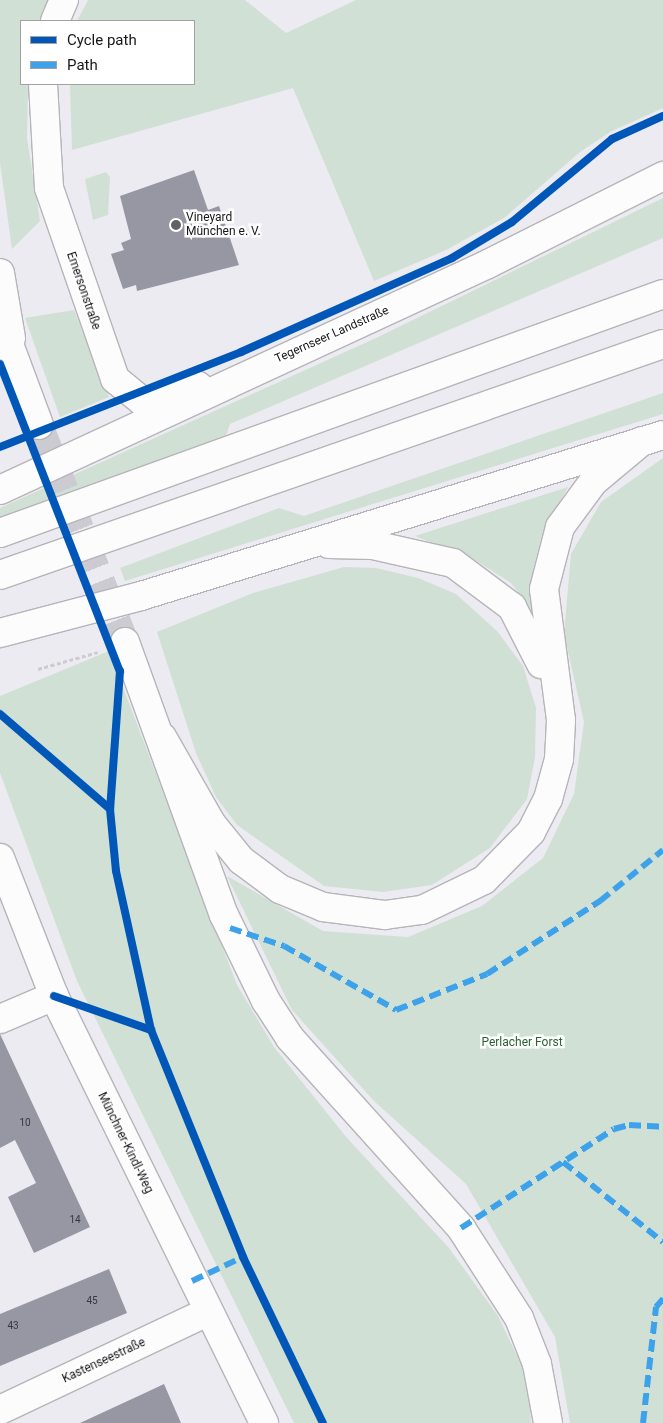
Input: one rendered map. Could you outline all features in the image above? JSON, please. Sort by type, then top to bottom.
[{"type":"main road","points":[[55,20],[64,0]]},
{"type":"main road","name":"Emersonstraße","points":[[43,85],[49,188],[96,329],[115,379],[142,401],[158,401],[202,385],[224,383]]},
{"type":"main road","name":"Tegernseer Landstraße","points":[[0,490],[204,398],[224,383],[479,268],[663,176]]},
{"type":"main road","points":[[0,273],[14,357]]},
{"type":"main road","points":[[0,533],[663,294]]},
{"type":"main road","points":[[0,320],[39,425]]},
{"type":"main road","points":[[0,575],[663,344]]},
{"type":"main road","points":[[0,633],[141,596],[304,544],[653,438]]},
{"type":"main road","points":[[116,646],[162,737],[211,823],[241,860],[280,889],[323,907],[385,915],[422,910],[456,896],[484,880],[513,854],[548,799],[559,759],[561,720],[545,621],[548,559],[560,527],[593,482],[653,438]]},
{"type":"main road","points":[[304,544],[373,545],[419,553],[453,563],[489,586],[512,607],[530,636],[561,720]]},
{"type":"main road","points":[[162,737],[224,915],[266,1001],[290,1038],[461,1228],[519,1318],[537,1364],[548,1423]]},
{"type":"main road","name":"Münchner-Kindl-Weg","points":[[0,858],[54,996],[207,1312],[264,1423]]},
{"type":"main road","points":[[0,1019],[54,996]]},
{"type":"main road","name":"Kastenseestraße","points":[[0,1410],[207,1312]]},
{"type":"path","points":[[38,669],[116,646]]},
{"type":"green space","points":[[0,0],[48,0],[40,20],[20,20],[20,85],[28,85],[27,138],[40,221],[12,249],[0,163]]},
{"type":"green space","points":[[88,0],[245,0],[286,33],[356,0],[663,0],[663,108],[610,132],[580,152],[504,218],[446,250],[374,281],[293,88],[72,150],[70,85],[195,85],[195,20],[78,20]]},
{"type":"green space","points":[[106,172],[110,177],[108,215],[93,220],[85,179]]},
{"type":"green space","points":[[663,198],[663,238],[230,424],[224,441],[0,519],[0,508],[376,338]]},
{"type":"green space","points":[[74,310],[109,397],[60,417],[25,318]]},
{"type":"green space","points":[[663,393],[663,414],[125,581],[120,568],[279,508],[304,516]]},
{"type":"green space","name":"Perlacher Forst","points":[[663,458],[663,1423],[570,1423],[555,1337],[466,1184],[374,1101],[292,1010],[227,876],[323,931],[408,937],[482,906],[543,858],[574,794],[584,722],[564,634],[571,554],[601,502]]},
{"type":"green space","points":[[568,487],[542,535],[533,570],[532,611],[511,583],[475,560],[415,536]]},
{"type":"green space","points":[[344,567],[376,568],[418,578],[456,594],[497,631],[523,666],[536,708],[535,757],[527,799],[490,848],[432,885],[383,892],[324,886],[237,825],[216,797],[196,753],[157,632],[253,593]]},
{"type":"green space","points":[[109,651],[237,985],[274,1047],[347,1138],[449,1248],[498,1316],[528,1379],[531,1423],[294,1423],[77,981],[0,773],[0,696]]},
{"type":"building","name":"Vineyard München e. V.","points":[[194,170],[208,210],[219,206],[239,265],[137,291],[136,285],[123,289],[111,254],[124,250],[121,243],[131,239],[120,196]]},
{"type":"building","points":[[0,1034],[90,1227],[34,1253],[8,1197],[36,1183],[15,1140],[0,1148]]},
{"type":"building","points":[[109,1269],[127,1313],[0,1366],[0,1314]]},
{"type":"building","points":[[164,1384],[181,1423],[80,1423],[147,1392]]},
{"type":"tunnel","points":[[39,425],[125,642]]},
{"type":"marked path","points":[[230,928],[284,946],[396,1010],[487,974],[600,901],[663,850]]},
{"type":"marked path","points":[[461,1228],[614,1129],[629,1125],[663,1127]]},
{"type":"marked path","points":[[563,1162],[663,1242]]},
{"type":"marked path","points":[[192,1281],[243,1257]]},
{"type":"marked path","points":[[643,1423],[656,1307],[663,1299]]},
{"type":"cycle path","points":[[0,447],[241,352],[452,258],[512,222],[612,139],[663,116]]},
{"type":"cycle path","points":[[0,364],[120,671],[110,809],[116,871],[151,1030],[243,1257],[323,1423]]},
{"type":"cycle path","points":[[0,714],[110,809]]},
{"type":"cycle path","points":[[54,996],[151,1030]]},
{"type":"place","name":"Vineyard München e. V.","points":[[176,225]]}]
